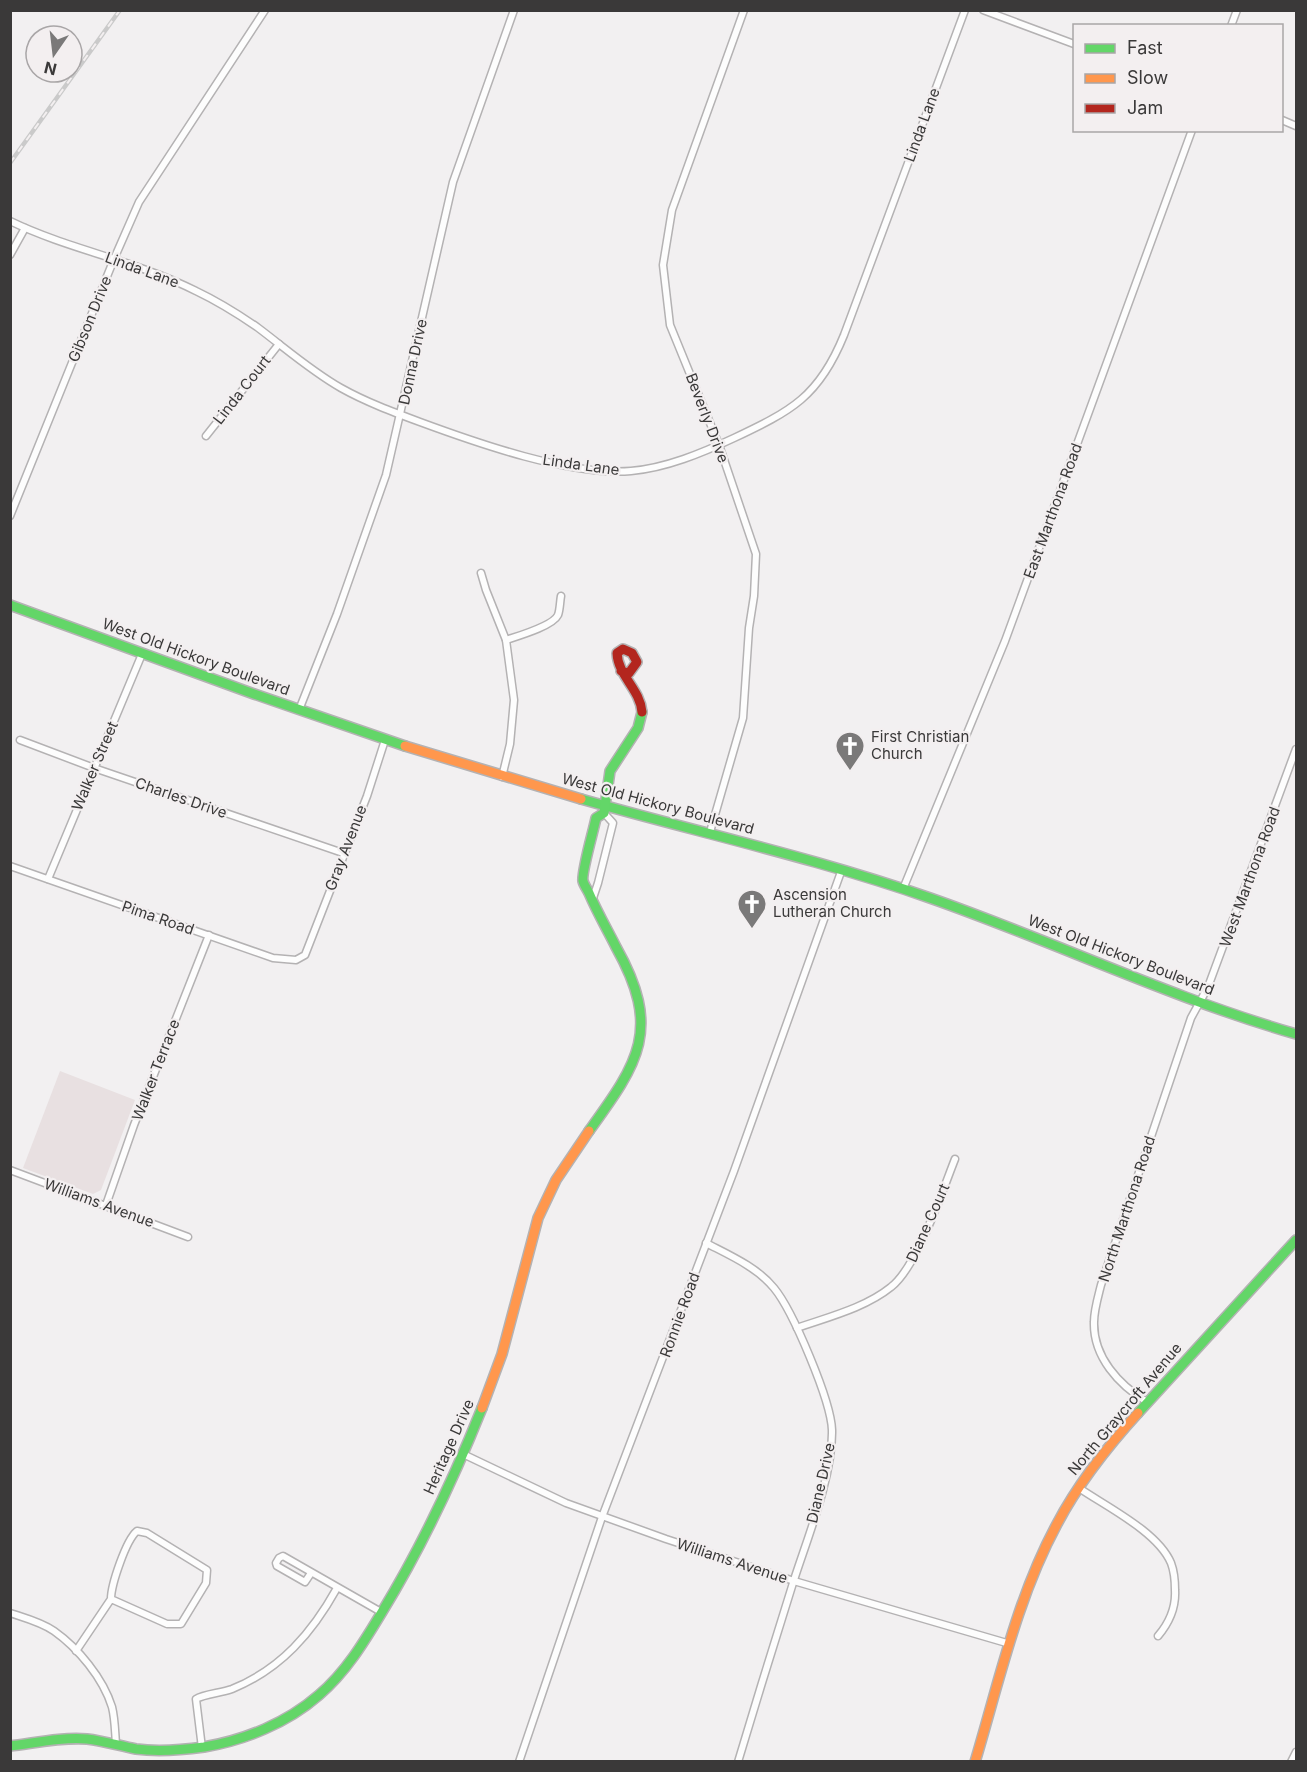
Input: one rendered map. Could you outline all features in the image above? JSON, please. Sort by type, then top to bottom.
[{"type":"street","name":"Gibson Drive","points":[[10,516],[139,202],[265,10]]},
{"type":"street","name":"Donna Drive","points":[[298,710],[375,511],[402,415],[453,182],[514,10]]},
{"type":"street","name":"Beverly Drive","points":[[710,832],[743,718],[756,554],[719,445],[670,325],[663,265],[672,210],[744,10]]},
{"type":"street","name":"Linda Lane","points":[[10,221],[195,290],[242,317],[313,371],[342,389],[402,415],[487,445],[557,463],[588,469],[624,471],[647,469],[694,455],[754,428],[800,402],[830,366],[844,335],[965,10]]},
{"type":"street","points":[[983,10],[1073,44]]},
{"type":"street","name":"East Marthona Road","points":[[903,889],[1005,641],[1191,132]]},
{"type":"street","points":[[10,255],[25,228]]},
{"type":"street","name":"Linda Court","points":[[206,436],[279,344]]},
{"type":"street","points":[[481,573],[506,640],[514,700],[510,744],[502,777]]},
{"type":"street","points":[[506,640],[553,620],[558,616],[561,596]]},
{"type":"street","name":"West Old Hickory Boulevard","points":[[10,605],[298,710],[604,810],[710,832],[843,869],[903,889],[1199,1002],[1296,1034]]},
{"type":"street","name":"Walker Street","points":[[48,879],[142,654]]},
{"type":"street","name":"Heritage Drive","points":[[10,1746],[76,1739],[138,1749],[202,1748],[228,1743],[286,1718],[312,1701],[346,1668],[381,1612],[433,1520],[484,1404],[501,1355],[529,1246],[546,1198],[590,1128],[617,1094],[633,1064],[638,1047],[641,1023],[635,984],[626,962],[582,880],[596,818],[604,810],[607,782],[611,770],[641,722],[643,708],[631,683],[621,671]]},
{"type":"street","name":"Charles Drive","points":[[20,740],[343,854]]},
{"type":"street","name":"Gray Avenue","points":[[305,955],[367,796],[385,740]]},
{"type":"street","name":"West Marthona Road","points":[[1199,1002],[1208,987],[1234,922],[1296,749]]},
{"type":"street","name":"Heritage Drive","points":[[593,898],[613,823],[604,810]]},
{"type":"street","name":"Pima Road","points":[[10,866],[209,936],[285,960],[296,960],[305,955]]},
{"type":"street","name":"Ronnie Road","points":[[519,1761],[602,1516],[681,1314],[843,869]]},
{"type":"street","name":"Walker Terrace","points":[[106,1205],[134,1125],[209,936]]},
{"type":"street","name":"North Marthona Road","points":[[1147,1402],[1131,1392],[1116,1378],[1106,1364],[1094,1323],[1101,1285],[1187,1029],[1199,1002]]},
{"type":"street","name":"Diane Court","points":[[797,1328],[864,1303],[891,1288],[904,1276],[955,1159]]},
{"type":"street","name":"Williams Avenue","points":[[10,1170],[189,1237]]},
{"type":"street","name":"North Graycroft Avenue","points":[[975,1761],[1035,1570],[1057,1523],[1099,1459],[1147,1402],[1296,1240]]},
{"type":"street","name":"Diane Drive","points":[[706,1242],[756,1272],[774,1288],[797,1328],[828,1411],[832,1428],[832,1449],[814,1517],[738,1761]]},
{"type":"street","name":"Williams Avenue","points":[[463,1454],[566,1503],[727,1560],[1010,1644]]},
{"type":"street","points":[[1079,1488],[1146,1532],[1156,1540],[1168,1557],[1173,1569],[1175,1597],[1173,1610],[1166,1627],[1158,1636]]},
{"type":"street","points":[[76,1651],[111,1599],[112,1589],[130,1540],[137,1531],[147,1533],[207,1570],[206,1583],[181,1624],[167,1624],[111,1599]]},
{"type":"street","points":[[311,1573],[305,1582],[277,1566],[276,1563],[279,1558],[283,1557],[381,1612]]},
{"type":"street","points":[[202,1748],[196,1699],[200,1696],[215,1695],[232,1689],[281,1661],[310,1631],[337,1588]]},
{"type":"street","points":[[10,1613],[53,1630],[76,1651],[106,1690],[113,1709],[116,1744]]},
{"type":"street","points":[[1291,1761],[1296,1752]]},
{"type":"shaded area","points":[[60,1071],[135,1100],[101,1190],[93,1194],[23,1168]]},
{"type":"railway","points":[[10,163],[120,10]]},
{"type":"traffic: fast","points":[[10,605],[405,746]]},
{"type":"traffic: fast","points":[[589,1131],[621,1085],[632,1064],[641,1023],[638,1001],[630,976],[584,884],[583,876],[596,818],[604,813],[610,771],[638,728],[642,712]]},
{"type":"traffic: fast","points":[[581,799],[800,858],[930,898],[1203,1004],[1296,1034]]},
{"type":"traffic: fast","points":[[1138,1413],[1296,1240]]},
{"type":"traffic: fast","points":[[10,1746],[77,1739],[144,1750],[204,1747],[235,1740],[265,1729],[307,1705],[346,1667],[396,1588],[436,1512],[482,1408]]},
{"type":"traffic: slow","points":[[405,746],[581,799]]},
{"type":"traffic: slow","points":[[482,1408],[502,1354],[538,1218],[556,1180],[589,1131]]},
{"type":"traffic: slow","points":[[975,1762],[1010,1641],[1043,1552],[1065,1509],[1084,1480],[1138,1413]]},
{"type":"traffic: jam","points":[[621,671],[629,673],[637,662],[632,653],[623,649],[617,653],[618,661],[621,669],[625,676],[637,696],[642,712]]},
{"type":"place","name":"First Christian Church","points":[[850,772]]},
{"type":"place","name":"Ascension Lutheran Church","points":[[752,930]]}]
